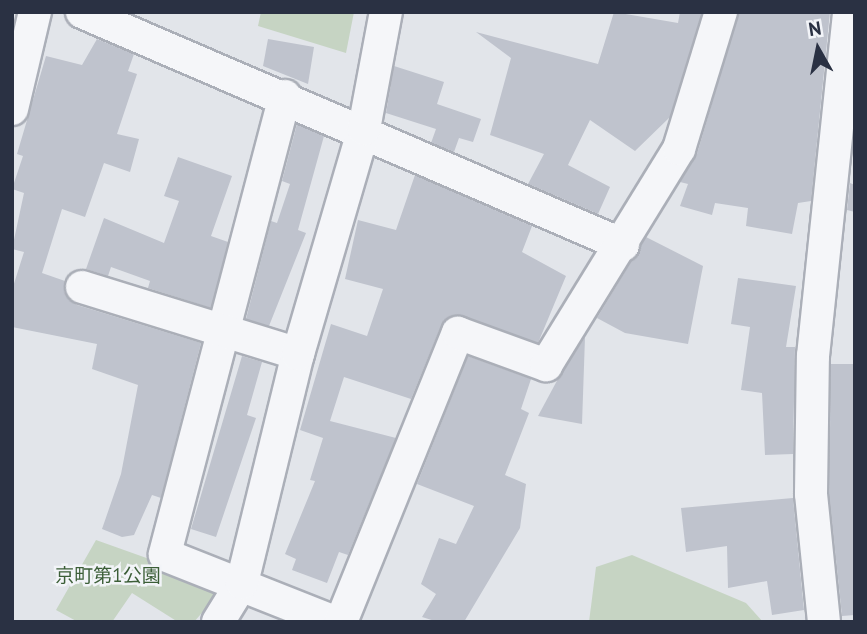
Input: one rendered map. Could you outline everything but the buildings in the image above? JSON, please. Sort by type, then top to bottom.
[{"type":"street","points":[[12,108],[35,12]]},
{"type":"street","points":[[82,12],[364,129],[622,245]]},
{"type":"street","points":[[218,622],[242,583],[298,354],[364,129],[386,12]]},
{"type":"street","points":[[341,622],[458,333],[546,365],[679,149],[721,12]]},
{"type":"street","points":[[824,622],[811,494],[813,356],[849,12]]},
{"type":"street","points":[[285,96],[221,329],[165,555],[242,583],[334,622]]},
{"type":"street","points":[[82,287],[298,354]]},
{"type":"green space","points":[[261,12],[354,12],[346,53],[258,26]]},
{"type":"green space","name":"京町第1公園","points":[[96,540],[225,586],[194,622],[178,622],[132,593],[112,622],[78,622],[56,610]]},
{"type":"green space","points":[[632,555],[746,603],[763,622],[589,622],[596,567]]}]
